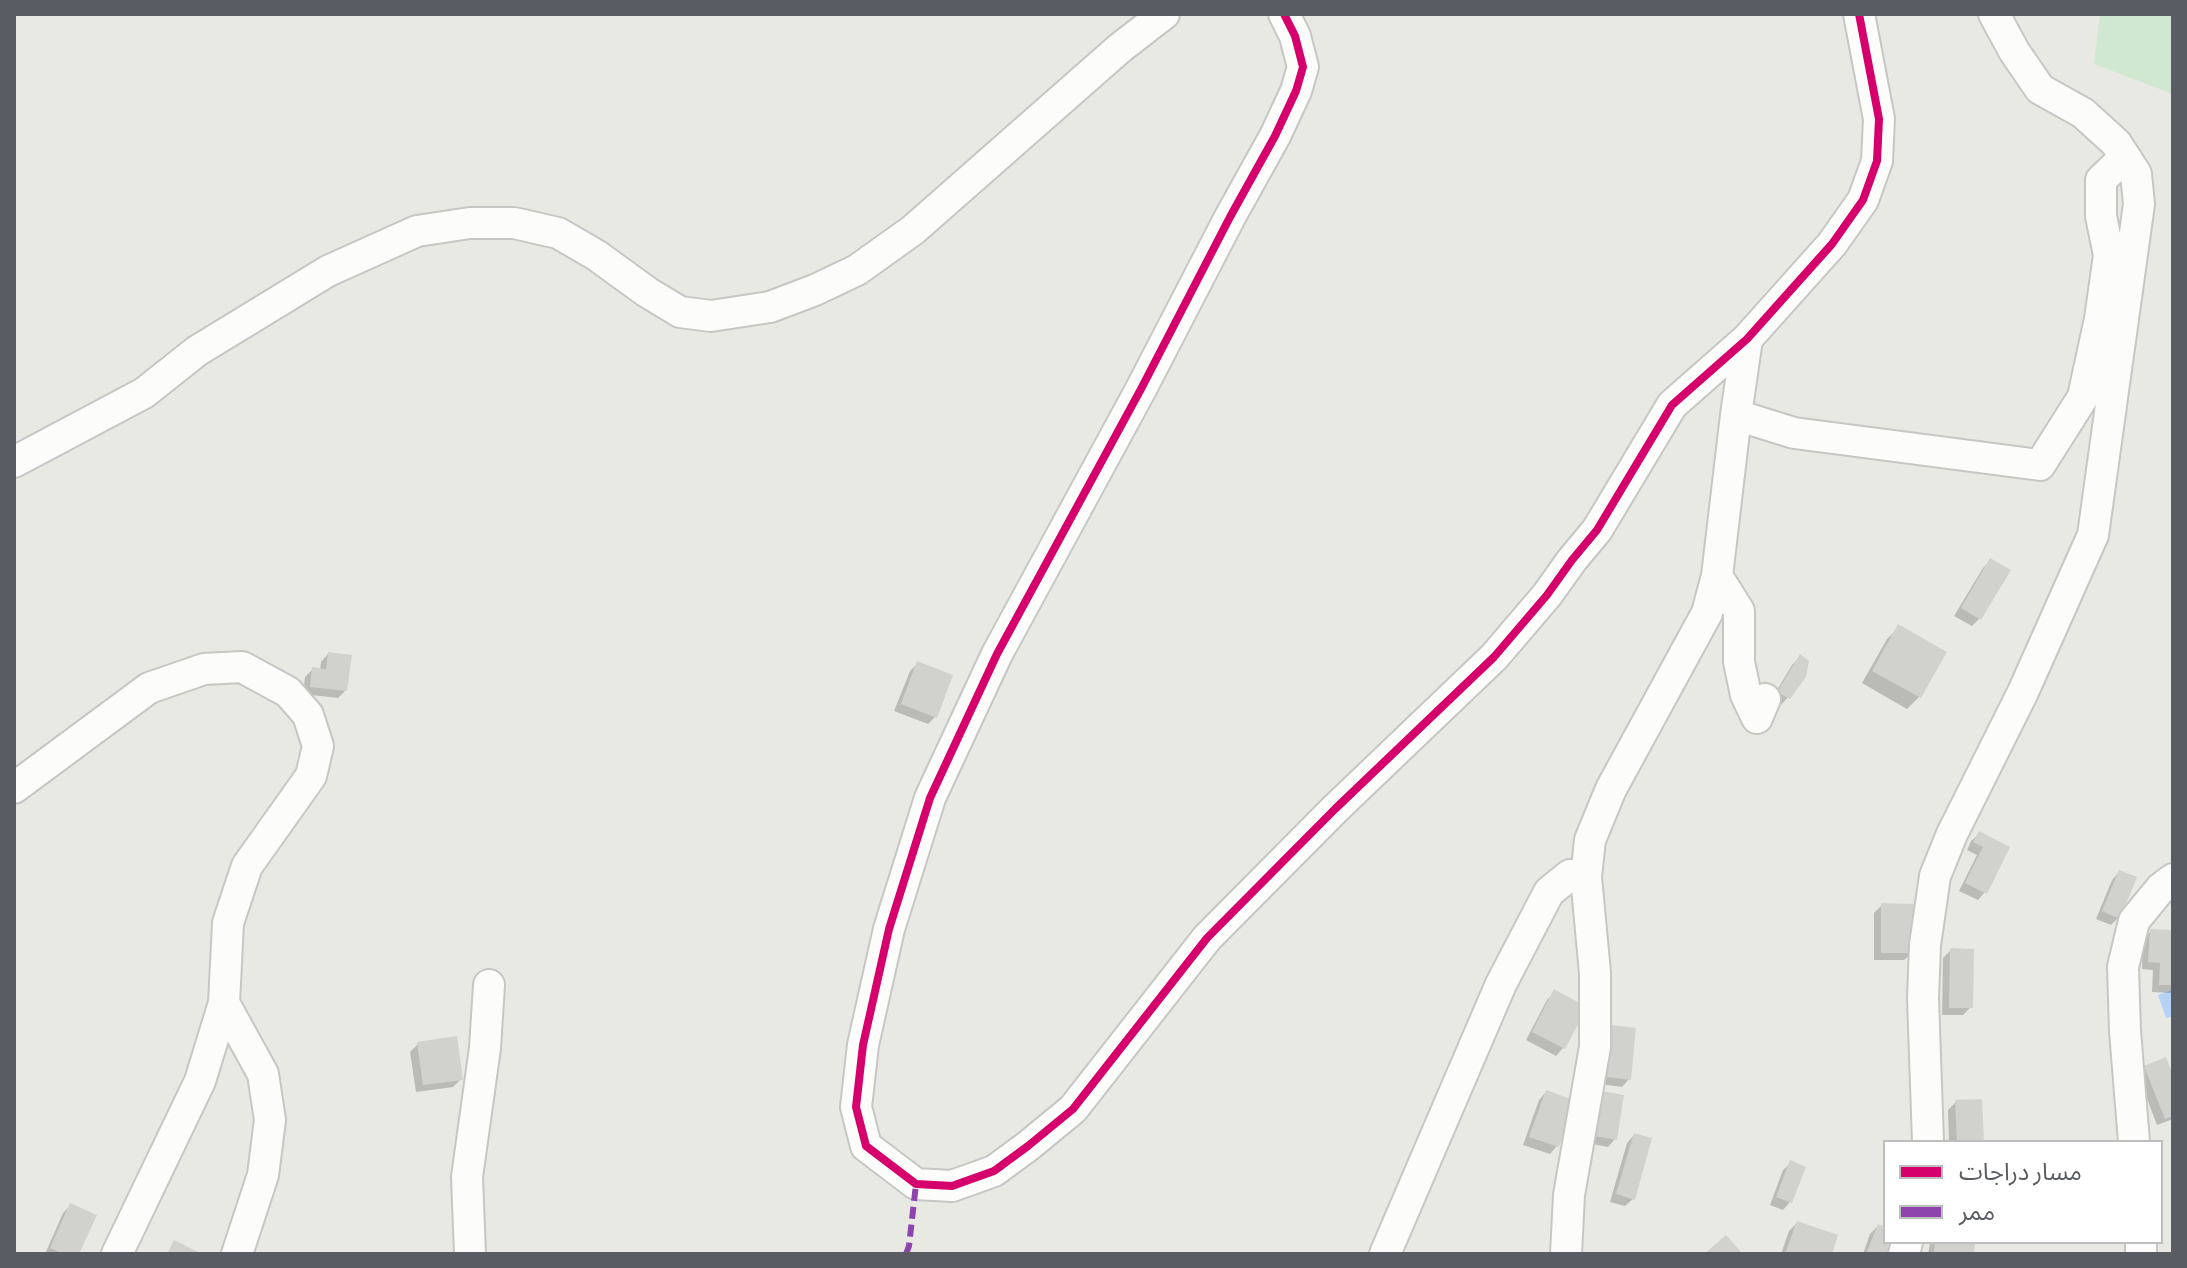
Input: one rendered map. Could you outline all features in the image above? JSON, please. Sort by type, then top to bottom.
[{"type":"street","points":[[14,462],[144,393],[197,351],[328,271],[417,231],[470,223],[514,223],[558,233],[680,312],[711,316],[741,312],[770,307],[815,290],[857,270],[913,230],[1120,48],[1164,14]]},
{"type":"street","points":[[1284,14],[1295,36],[1303,67],[1296,91],[1141,389],[997,654],[930,798],[889,929],[863,1045],[856,1107],[866,1146],[916,1184],[952,1186],[994,1171],[1073,1109],[1207,938],[1335,809],[1494,657],[1597,530],[1672,405],[1747,339],[1832,244],[1863,200],[1877,161],[1879,119],[1859,14]]},
{"type":"street","points":[[1928,1140],[1923,998],[1925,945],[1935,876],[1952,834],[2023,692],[2093,535],[2139,204],[2136,174],[2116,143],[2083,113],[2040,89],[1994,14]]},
{"type":"street","points":[[1736,415],[1794,433],[2040,465],[2083,397],[2100,319],[2109,255],[2101,216],[2101,180],[2125,157]]},
{"type":"street","points":[[1566,1254],[1569,1195],[1595,1047],[1595,973],[1586,877],[1590,840],[1611,789],[1707,613],[1717,576],[1747,339]]},
{"type":"street","points":[[1717,576],[1739,611],[1739,662],[1746,695],[1757,718],[1765,699]]},
{"type":"street","points":[[14,788],[149,688],[204,669],[242,667],[288,692],[308,715],[318,746],[311,776],[247,866],[228,923],[224,1003],[200,1081],[117,1254]]},
{"type":"street","points":[[1385,1254],[1501,984],[1549,892],[1570,875],[1586,877]]},
{"type":"street","points":[[2134,1140],[2123,967],[2134,921],[2161,888],[2173,879]]},
{"type":"street","points":[[470,1254],[467,1177],[485,1048],[489,985]]},
{"type":"street","points":[[224,1003],[263,1074],[270,1120],[263,1175],[237,1254]]},
{"type":"green space","points":[[2100,14],[2173,14],[2173,94],[2094,64]]},
{"type":"water","points":[[2172,990],[2173,1016],[2166,1018],[2158,995]]},
{"type":"building","points":[[1990,558],[2011,570],[1981,620],[1961,608]]},
{"type":"building","points":[[1898,624],[1947,652],[1921,698],[1872,671]]},
{"type":"building","points":[[328,652],[352,655],[347,691],[310,687],[312,667],[326,669]]},
{"type":"building","points":[[1800,654],[1809,661],[1806,677],[1790,699],[1777,692]]},
{"type":"building","points":[[917,661],[953,675],[937,718],[901,704]]},
{"type":"building","points":[[1979,831],[2010,847],[1987,894],[1965,883],[1983,847],[1973,842]]},
{"type":"building","points":[[2119,870],[2137,877],[2120,919],[2102,911]]},
{"type":"building","points":[[1881,903],[1914,904],[1914,953],[1881,953]]},
{"type":"building","points":[[2150,929],[2173,930],[2173,985],[2159,985],[2160,963],[2148,962]]},
{"type":"building","points":[[1950,948],[1974,949],[1973,1008],[1949,1008]]},
{"type":"building","points":[[1554,989],[1587,1007],[1565,1049],[1532,1032]]},
{"type":"building","points":[[1611,1025],[1636,1028],[1631,1080],[1606,1077]]},
{"type":"building","points":[[457,1036],[463,1080],[423,1085],[417,1042]]},
{"type":"building","points":[[2166,1057],[2173,1075],[2173,1116],[2165,1119],[2144,1066]]},
{"type":"building","points":[[1546,1090],[1576,1101],[1559,1147],[1529,1137]]},
{"type":"building","points":[[1601,1091],[1624,1095],[1617,1140],[1594,1136]]},
{"type":"building","points":[[1982,1099],[1984,1140],[1957,1140],[1955,1100]]},
{"type":"building","points":[[1634,1133],[1652,1138],[1635,1200],[1616,1194]]},
{"type":"building","points":[[1790,1160],[1806,1167],[1792,1203],[1776,1197]]},
{"type":"building","points":[[70,1203],[97,1215],[79,1254],[63,1254],[50,1248]]},
{"type":"building","points":[[1797,1221],[1838,1235],[1832,1254],[1785,1254]]},
{"type":"building","points":[[1878,1224],[1883,1226],[1883,1244],[1903,1244],[1900,1254],[1866,1254]]},
{"type":"building","points":[[1726,1235],[1743,1254],[1704,1254]]},
{"type":"building","points":[[174,1240],[202,1254],[167,1254]]},
{"type":"building","points":[[1935,1244],[1975,1244],[1974,1254],[1934,1254]]},
{"type":"marked path","points":[[906,1254],[916,1184]]},
{"type":"cycle path","points":[[1284,14],[1295,36],[1303,67],[1296,91],[1141,389],[997,654],[930,798],[889,929],[863,1045],[856,1107],[866,1146],[916,1184],[952,1186],[994,1171],[1073,1109],[1207,938],[1335,809],[1494,657],[1597,530],[1672,405],[1747,339],[1832,244],[1863,200],[1877,161],[1879,119],[1859,14]]}]
